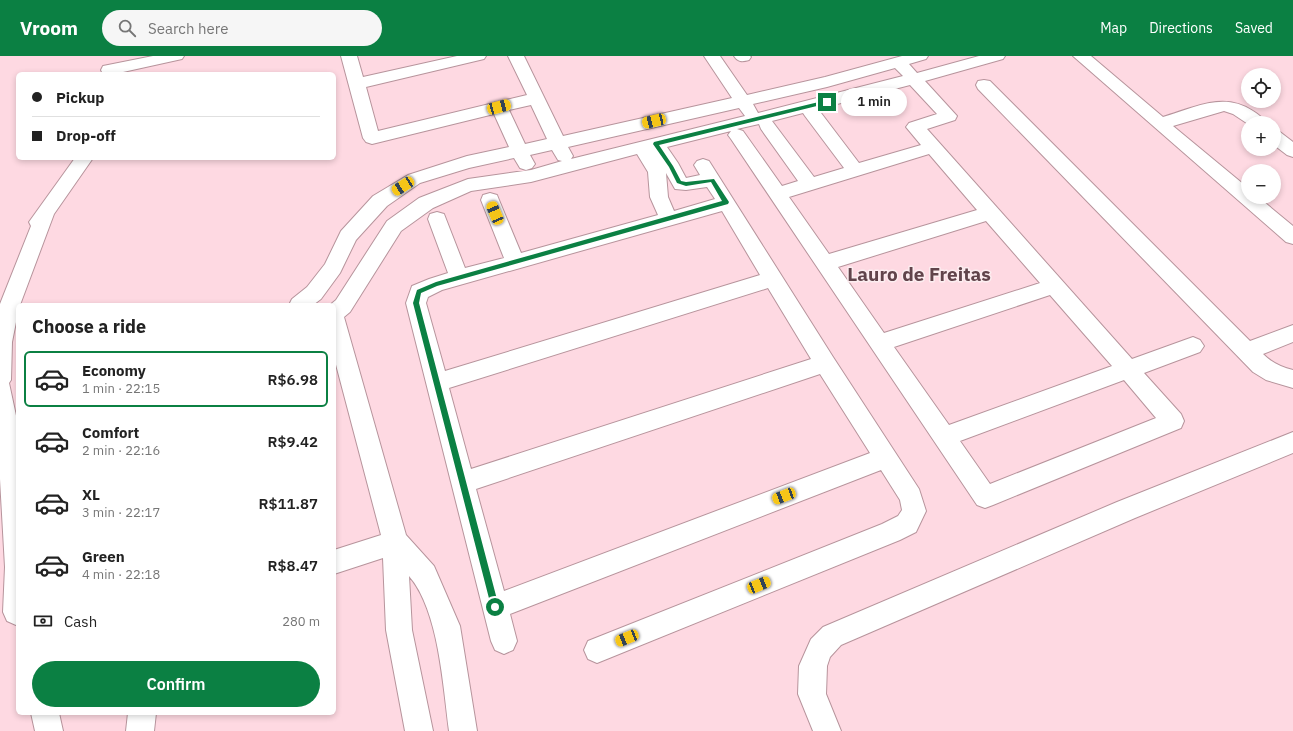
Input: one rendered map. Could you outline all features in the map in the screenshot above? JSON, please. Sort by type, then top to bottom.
[{"type":"street","points":[[109,67],[176,56]]},
{"type":"street","points":[[349,56],[372,138],[536,98]]},
{"type":"street","points":[[357,84],[478,56]]},
{"type":"street","points":[[516,56],[569,166]]},
{"type":"street","points":[[712,56],[743,101],[762,122],[810,184]]},
{"type":"street","points":[[302,303],[314,293],[333,268],[348,236],[380,201],[414,179],[467,162],[827,82],[920,56]]},
{"type":"street","points":[[336,311],[343,306],[394,226],[426,203],[468,185],[531,176],[649,146],[762,122],[914,79],[970,59],[997,56]]},
{"type":"street","points":[[1081,56],[1293,237]]},
{"type":"street","points":[[737,134],[985,497],[1173,420],[915,127],[950,116],[898,62]]},
{"type":"street","points":[[984,85],[1261,366],[1274,374],[1293,379]]},
{"type":"street","points":[[1160,124],[1224,105],[1239,109],[1248,116]]},
{"type":"street","points":[[499,107],[531,176]]},
{"type":"street","points":[[812,112],[855,170]]},
{"type":"street","points":[[1281,142],[1293,151]]},
{"type":"street","points":[[597,650],[907,524],[914,511],[911,497],[884,458],[825,364],[774,278],[708,173],[686,184],[679,182],[672,167],[649,146]]},
{"type":"street","points":[[649,146],[657,172],[659,197],[669,219]]},
{"type":"street","points":[[778,194],[933,148]]},
{"type":"street","points":[[0,287],[46,210],[83,160]]},
{"type":"street","points":[[490,200],[515,262]]},
{"type":"street","points":[[504,641],[416,303],[419,292],[436,284],[459,277],[726,202]]},
{"type":"street","points":[[0,380],[1,342],[9,307],[46,210]]},
{"type":"street","points":[[825,263],[990,213]]},
{"type":"street","points":[[1274,221],[1293,214]]},
{"type":"street","points":[[436,219],[459,277]]},
{"type":"street","points":[[437,384],[774,278]]},
{"type":"street","points":[[880,344],[1054,286]]},
{"type":"street","points":[[336,325],[395,542],[398,630],[419,731]]},
{"type":"street","points":[[1246,351],[1293,333]]},
{"type":"street","points":[[944,437],[1193,346]]},
{"type":"street","points":[[462,483],[825,364]]},
{"type":"street","points":[[16,390],[0,386],[9,438],[16,538]]},
{"type":"street","points":[[827,731],[812,694],[813,666],[820,648],[832,636],[1126,510],[1293,442]]},
{"type":"street","points":[[495,607],[884,458]]},
{"type":"street","points":[[336,561],[395,542]]},
{"type":"street","points":[[395,542],[425,575],[447,626],[464,731]]},
{"type":"street","points":[[0,585],[16,614]]},
{"type":"street","points":[[46,715],[50,731]]},
{"type":"street","points":[[140,731],[142,715]]},
{"type":"district","name":"Lauro de Freitas","points":[[919,274]]},
{"type":"route","points":[[495,607],[416,303],[419,292],[436,284],[726,202],[712,180],[681,184],[672,167],[656,144],[827,102]]}]
